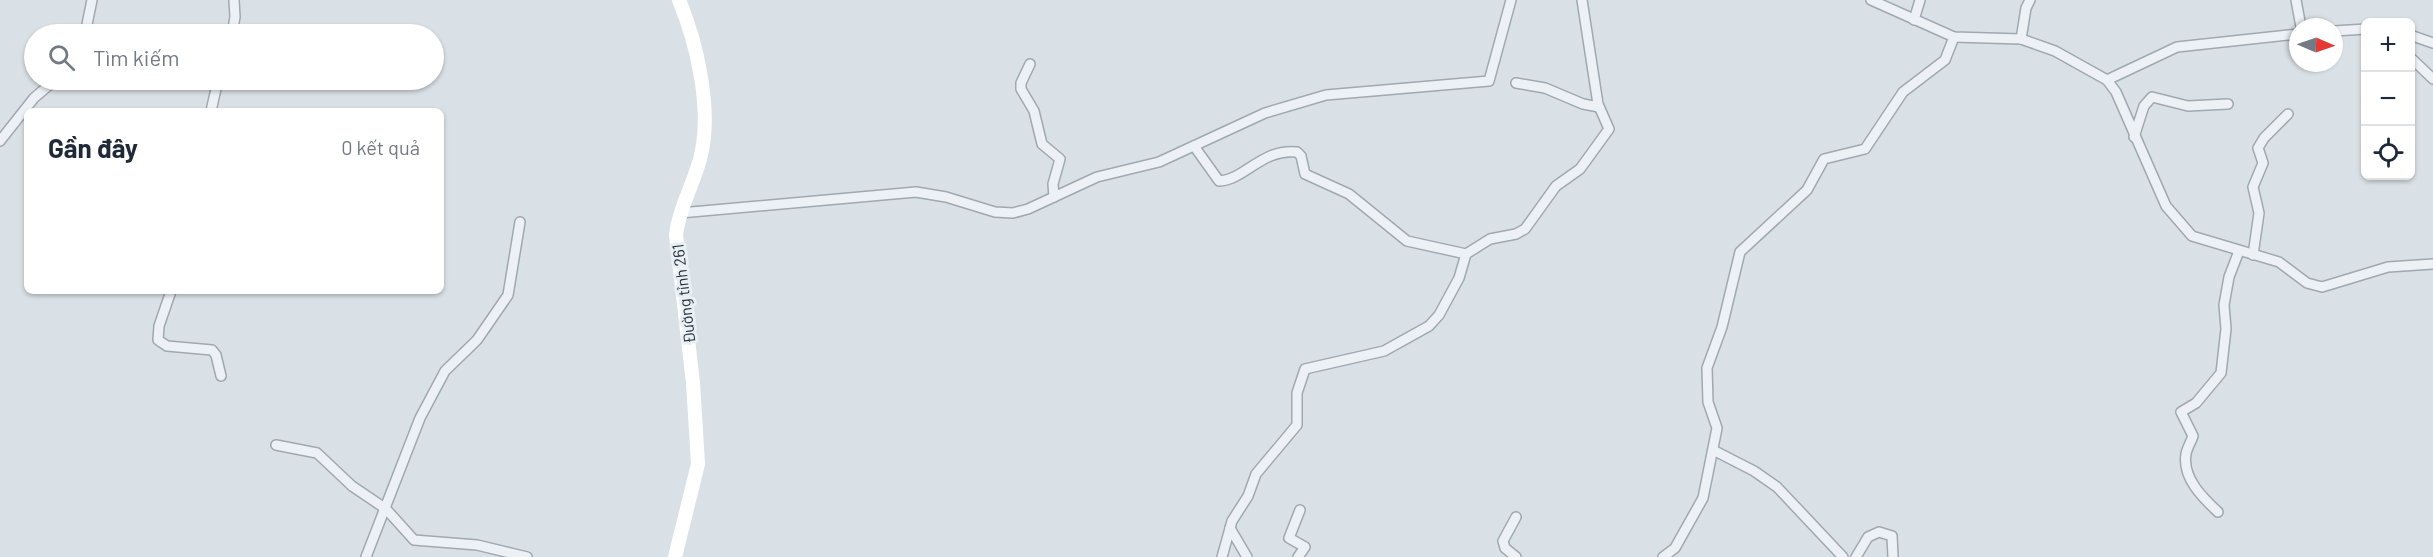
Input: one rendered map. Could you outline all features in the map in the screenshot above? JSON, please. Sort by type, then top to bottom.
[{"type":"main road","name":"Đường tỉnh 261","points":[[675,557],[698,464],[693,383],[676,246],[680,213],[700,157],[704,127],[696,52],[679,0]]},
{"type":"street","points":[[87,24],[92,0]]},
{"type":"street","points":[[234,0],[234,24]]},
{"type":"street","points":[[680,213],[916,192],[946,197],[995,212],[1013,213],[1087,181],[1159,162],[1265,113],[1326,95],[1489,81],[1511,0]]},
{"type":"street","points":[[1222,557],[1230,528],[1260,467],[1295,430],[1298,418],[1297,393],[1305,369],[1384,351],[1429,326],[1439,315],[1460,278],[1466,254],[1490,239],[1521,232],[1556,186],[1580,169],[1609,129],[1599,107],[1582,0]]},
{"type":"street","points":[[1871,0],[1953,36],[2021,39],[2064,55],[2107,80],[2116,92],[2166,206],[2184,230],[2202,241],[2279,262],[2307,283],[2322,287],[2388,267],[2433,264]]},
{"type":"street","points":[[1914,20],[1920,0]]},
{"type":"street","points":[[2021,39],[2026,8],[2030,0]]},
{"type":"street","points":[[2296,0],[2299,18]]},
{"type":"street","points":[[2343,30],[2361,29]]},
{"type":"street","points":[[2348,30],[2361,33]]},
{"type":"street","points":[[2107,80],[2177,47],[2289,35]]},
{"type":"street","points":[[1663,557],[1675,548],[1702,504],[1708,467],[1715,451],[1718,428],[1708,402],[1707,368],[1722,327],[1740,252],[1807,190],[1824,159],[1831,155],[1858,152],[1870,143],[1877,127],[1903,92],[1945,60],[1953,36]]},
{"type":"street","points":[[2415,37],[2433,43]]},
{"type":"street","points":[[2415,62],[2433,79]]},
{"type":"street","points":[[1030,64],[1021,83],[1022,89],[1034,111],[1042,144],[1060,159],[1053,184],[1054,197]]},
{"type":"street","points":[[1516,82],[1545,88],[1583,104],[1599,107]]},
{"type":"street","points":[[26,108],[43,90]]},
{"type":"street","points":[[212,108],[216,90]]},
{"type":"street","points":[[2134,137],[2144,106],[2152,97],[2188,106],[2228,104]]},
{"type":"street","points":[[0,141],[24,111]]},
{"type":"street","points":[[2253,255],[2259,213],[2253,187],[2263,163],[2258,148],[2288,114]]},
{"type":"street","points":[[1194,146],[1220,181],[1227,180],[1268,156],[1297,152],[1301,156],[1305,174],[1349,194],[1407,241],[1466,254]]},
{"type":"street","points":[[366,557],[420,418],[445,371],[477,340],[508,295],[520,222]]},
{"type":"street","points":[[2218,512],[2199,495],[2190,476],[2186,458],[2193,436],[2181,412],[2196,403],[2221,373],[2226,329],[2224,305],[2229,277],[2238,251]]},
{"type":"street","points":[[170,294],[159,326],[158,340],[167,346],[212,350],[216,354],[221,376]]},
{"type":"street","points":[[276,445],[316,453],[352,486],[386,509],[414,540],[477,545],[527,557]]},
{"type":"street","points":[[1715,451],[1754,471],[1777,487],[1843,557]]},
{"type":"street","points":[[1298,557],[1305,547],[1289,538],[1300,510]]},
{"type":"street","points":[[1516,517],[1503,541],[1505,548],[1516,557]]},
{"type":"street","points":[[1230,528],[1247,557]]},
{"type":"street","points":[[1856,557],[1868,537],[1879,532],[1892,536],[1893,557]]}]
